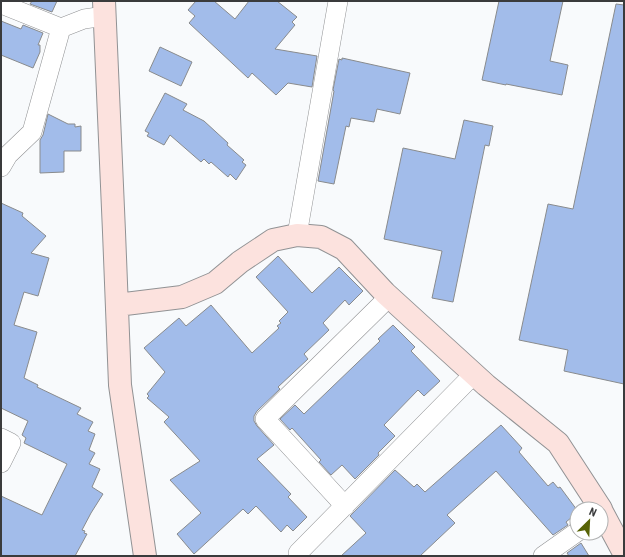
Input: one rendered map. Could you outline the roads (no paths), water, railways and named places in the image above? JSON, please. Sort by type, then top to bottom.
[{"type":"street","points":[[297,235],[338,1]]},
{"type":"street","points":[[1,4],[61,28],[104,9],[120,385],[145,556]]},
{"type":"street","points":[[1,167],[8,155],[32,132],[61,28]]},
{"type":"street","points":[[117,305],[182,297],[215,283],[240,262],[273,240],[297,235],[321,237],[344,249],[389,297],[486,385],[558,443],[594,501]]},
{"type":"street","points":[[345,506],[265,419],[389,297]]},
{"type":"street","points":[[298,555],[474,374]]},
{"type":"street","points":[[1,438],[11,443],[1,464]]},
{"type":"street","points":[[609,526],[624,553]]},
{"type":"street","points":[[543,556],[569,538]]}]
